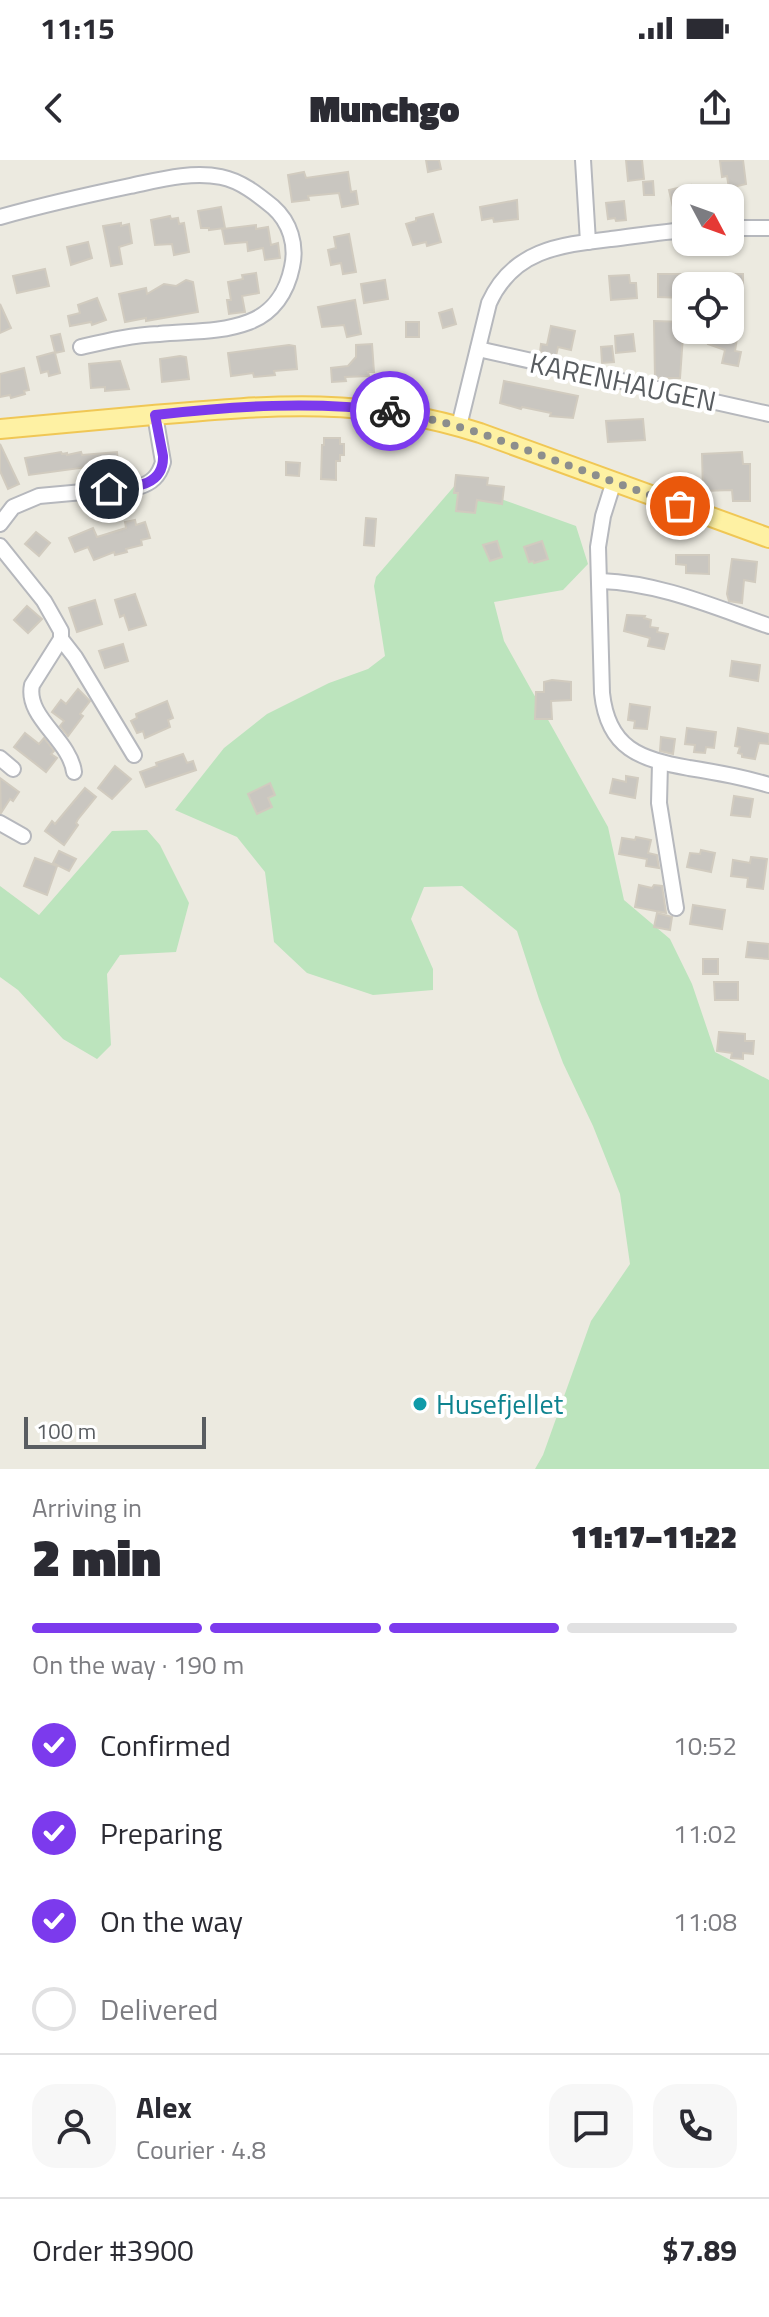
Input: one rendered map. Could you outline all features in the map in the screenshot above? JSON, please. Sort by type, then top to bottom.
[{"type":"main road","points":[[0,429],[219,409],[303,405],[388,411],[459,426],[769,538]]},
{"type":"street","points":[[583,160],[588,242]]},
{"type":"street","points":[[0,217],[144,183],[208,175],[239,183],[278,211],[289,228],[293,244],[292,269],[276,305],[261,316],[222,330],[138,335],[81,347]]},
{"type":"street","points":[[744,228],[769,228]]},
{"type":"street","points":[[459,426],[489,303],[512,269],[539,252],[588,242],[672,232]]},
{"type":"street","name":"KARENHAUGEN","points":[[478,349],[769,414]]},
{"type":"street","points":[[0,524],[13,507],[39,496],[138,487],[152,481],[163,462],[155,415]]},
{"type":"street","points":[[614,481],[598,547],[602,693],[611,725],[625,745],[660,763],[769,785]]},
{"type":"street","points":[[0,546],[44,601],[61,631],[61,639],[30,693],[45,724],[69,753],[74,772]]},
{"type":"street","points":[[601,581],[654,587],[769,626]]},
{"type":"street","points":[[61,639],[67,644],[134,755]]},
{"type":"street","points":[[0,758],[13,769]]},
{"type":"street","points":[[660,763],[659,803],[676,908]]},
{"type":"street","points":[[0,823],[23,836]]},
{"type":"green space","points":[[457,483],[576,526],[588,564],[563,590],[494,602],[504,641],[608,827],[624,900],[670,939],[692,984],[715,1052],[769,1080],[769,1469],[535,1469],[543,1455],[591,1321],[630,1264],[620,1194],[563,1063],[517,931],[462,886],[424,887],[411,919],[433,969],[433,990],[373,995],[307,973],[274,942],[265,872],[237,837],[175,810],[224,748],[267,714],[329,683],[368,669],[385,656],[374,586],[376,577]]},
{"type":"green space","points":[[147,830],[160,845],[189,903],[176,952],[120,955],[107,974],[111,1045],[97,1059],[63,1039],[18,990],[0,977],[0,886],[39,915],[112,831]]},
{"type":"building","points":[[426,160],[439,160],[441,169],[428,172]]},
{"type":"building","points":[[626,160],[642,160],[644,179],[628,181]]},
{"type":"building","points":[[743,160],[746,184],[728,184],[727,176],[722,177],[720,161]]},
{"type":"building","points":[[304,172],[306,178],[348,172],[351,192],[356,191],[358,204],[342,207],[339,193],[308,196],[309,200],[292,202],[288,175]]},
{"type":"building","points":[[653,181],[654,195],[644,195],[643,182]]},
{"type":"building","points":[[517,200],[518,219],[482,220],[480,207]]},
{"type":"building","points":[[624,201],[626,220],[608,219],[606,203]]},
{"type":"building","points":[[221,207],[225,228],[201,228],[198,211]]},
{"type":"building","points":[[433,214],[441,242],[427,246],[426,242],[413,245],[406,224]]},
{"type":"building","points":[[170,216],[171,219],[178,218],[179,224],[184,223],[189,252],[174,255],[172,244],[155,245],[151,220]]},
{"type":"building","points":[[121,223],[121,226],[129,224],[132,243],[119,247],[122,264],[111,266],[103,226]]},
{"type":"building","points":[[256,225],[256,229],[268,227],[271,245],[278,243],[280,258],[265,260],[263,248],[248,251],[247,242],[225,244],[222,229]]},
{"type":"building","points":[[349,234],[356,272],[343,274],[341,263],[331,265],[328,250],[336,248],[334,237]]},
{"type":"building","points":[[88,242],[92,258],[71,265],[67,247]]},
{"type":"building","points":[[45,269],[49,286],[17,293],[13,276]]},
{"type":"building","points":[[256,273],[259,293],[242,296],[245,312],[229,314],[227,300],[231,300],[228,282]]},
{"type":"building","points":[[658,274],[672,274],[672,298],[658,297]]},
{"type":"building","points":[[629,275],[630,283],[636,283],[637,298],[611,300],[609,276]]},
{"type":"building","points":[[186,280],[193,282],[198,312],[125,322],[119,294],[146,288],[147,294],[164,284],[176,286]]},
{"type":"building","points":[[385,280],[388,299],[364,303],[361,284]]},
{"type":"building","points":[[97,298],[106,320],[92,325],[91,322],[70,326],[68,316],[80,313],[78,305]]},
{"type":"building","points":[[355,300],[361,334],[347,337],[344,325],[322,327],[318,307]]},
{"type":"building","points":[[0,304],[11,328],[0,333]]},
{"type":"building","points":[[452,309],[456,324],[443,328],[439,313]]},
{"type":"building","points":[[654,321],[672,322],[672,344],[682,344],[680,378],[655,378]]},
{"type":"building","points":[[406,322],[419,322],[419,337],[406,337]]},
{"type":"building","points":[[551,326],[575,331],[571,350],[558,347],[556,356],[540,352],[541,344],[547,345]]},
{"type":"building","points":[[60,334],[64,351],[55,353],[60,373],[49,376],[48,371],[41,373],[37,357],[55,352],[51,336]]},
{"type":"building","points":[[633,334],[635,351],[616,353],[615,336]]},
{"type":"building","points":[[372,344],[374,372],[368,372],[369,376],[345,377],[346,381],[332,382],[331,368],[348,366],[356,357],[356,345]]},
{"type":"building","points":[[708,344],[736,344],[735,351],[741,352],[738,366],[722,363],[725,350]]},
{"type":"building","points":[[295,346],[297,369],[274,371],[275,375],[254,377],[253,373],[231,376],[228,353]]},
{"type":"building","points":[[612,346],[614,362],[602,363],[601,347]]},
{"type":"building","points":[[186,357],[189,379],[162,382],[160,359]]},
{"type":"building","points":[[120,361],[129,389],[105,391],[105,387],[91,388],[89,364]]},
{"type":"building","points":[[24,368],[29,390],[11,398],[10,395],[0,397],[0,374]]},
{"type":"building","points":[[504,381],[578,396],[573,418],[550,416],[551,413],[500,403]]},
{"type":"building","points":[[643,419],[645,440],[608,442],[606,421]]},
{"type":"building","points":[[324,438],[340,438],[340,444],[344,444],[344,455],[336,461],[336,480],[321,479]]},
{"type":"building","points":[[0,444],[19,484],[8,489],[0,471]]},
{"type":"building","points":[[61,452],[67,455],[81,452],[82,455],[117,452],[119,473],[95,478],[90,476],[87,467],[29,475],[25,458]]},
{"type":"building","points":[[742,452],[743,464],[750,464],[750,501],[733,501],[732,490],[703,491],[702,454]]},
{"type":"building","points":[[286,462],[300,463],[299,476],[286,475]]},
{"type":"building","points":[[456,475],[488,478],[487,485],[504,487],[502,504],[477,500],[475,513],[456,511]]},
{"type":"building","points":[[366,518],[376,519],[374,546],[364,545]]},
{"type":"building","points":[[135,520],[136,525],[145,522],[150,538],[141,540],[142,545],[126,549],[127,552],[115,555],[114,552],[94,560],[88,547],[75,552],[69,538],[93,528],[97,537],[126,528],[125,522]]},
{"type":"building","points":[[36,532],[50,543],[39,556],[25,544]]},
{"type":"building","points":[[497,541],[502,557],[490,561],[483,545]]},
{"type":"building","points":[[542,541],[548,559],[529,562],[524,547]]},
{"type":"building","points":[[676,555],[709,555],[709,574],[686,573],[686,565],[676,564]]},
{"type":"building","points":[[732,559],[757,562],[755,582],[744,580],[742,603],[729,601],[727,594]]},
{"type":"building","points":[[135,594],[146,625],[129,630],[124,615],[120,617],[115,600]]},
{"type":"building","points":[[95,600],[102,624],[77,632],[69,608]]},
{"type":"building","points":[[27,606],[42,619],[28,633],[14,620]]},
{"type":"building","points":[[627,615],[645,616],[651,620],[650,627],[668,634],[664,649],[648,646],[650,638],[624,631]]},
{"type":"building","points":[[123,644],[128,661],[105,668],[99,651]]},
{"type":"building","points":[[732,661],[760,665],[758,681],[730,676]]},
{"type":"building","points":[[544,682],[571,682],[571,700],[551,701],[552,719],[535,719],[536,692],[544,692]]},
{"type":"building","points":[[78,689],[90,701],[68,736],[60,726],[64,721],[52,712],[61,700],[66,704]]},
{"type":"building","points":[[167,701],[173,718],[168,720],[170,727],[145,738],[143,731],[137,733],[131,721],[137,718],[136,714]]},
{"type":"building","points":[[630,704],[650,707],[647,729],[634,728],[635,721],[628,720]]},
{"type":"building","points":[[687,728],[716,732],[714,748],[706,747],[705,753],[694,752],[695,745],[685,744]]},
{"type":"building","points":[[738,728],[769,734],[769,744],[759,743],[755,759],[742,757],[738,753],[740,747],[735,746]]},
{"type":"building","points":[[25,733],[39,744],[44,738],[54,751],[51,754],[57,758],[46,772],[14,747]]},
{"type":"building","points":[[661,737],[675,739],[673,754],[660,751]]},
{"type":"building","points":[[183,754],[187,763],[193,761],[196,770],[146,787],[140,772]]},
{"type":"building","points":[[115,766],[131,779],[112,799],[98,788]]},
{"type":"building","points":[[626,776],[638,778],[635,798],[610,793],[613,779],[626,782]]},
{"type":"building","points":[[0,778],[19,792],[1,813]]},
{"type":"building","points":[[270,783],[275,795],[268,798],[272,807],[257,814],[248,794]]},
{"type":"building","points":[[85,788],[96,797],[78,819],[78,825],[64,845],[45,831],[52,821],[55,824]]},
{"type":"building","points":[[734,796],[753,799],[750,817],[731,815]]},
{"type":"building","points":[[636,837],[651,840],[648,853],[657,855],[659,868],[646,866],[647,859],[619,854],[622,838],[635,840]]},
{"type":"building","points":[[701,850],[715,853],[711,872],[687,867],[690,853],[700,854]]},
{"type":"building","points":[[59,851],[76,859],[69,871],[53,863]]},
{"type":"building","points":[[751,857],[767,859],[763,889],[747,887],[748,878],[731,876],[733,860],[750,863]]},
{"type":"building","points":[[35,858],[57,866],[47,895],[24,886]]},
{"type":"building","points":[[639,885],[652,888],[654,885],[662,886],[666,913],[635,907]]},
{"type":"building","points":[[693,905],[725,910],[722,929],[690,924]]},
{"type":"building","points":[[657,913],[672,917],[670,930],[654,927]]},
{"type":"building","points":[[748,942],[769,944],[769,959],[746,957]]},
{"type":"building","points":[[703,959],[718,959],[718,974],[703,974]]},
{"type":"building","points":[[714,982],[738,982],[738,1000],[715,1000]]},
{"type":"building","points":[[719,1032],[745,1034],[745,1041],[754,1041],[753,1054],[743,1053],[743,1059],[731,1058],[732,1053],[717,1051]]},
{"type":"way so far","points":[[390,411],[480,433],[680,506]]},
{"type":"place","name":"Husefjellet","points":[[420,1404]]},
{"type":"route","points":[[109,489],[138,487],[152,481],[161,470],[163,456],[155,415],[291,405],[390,411]]}]
